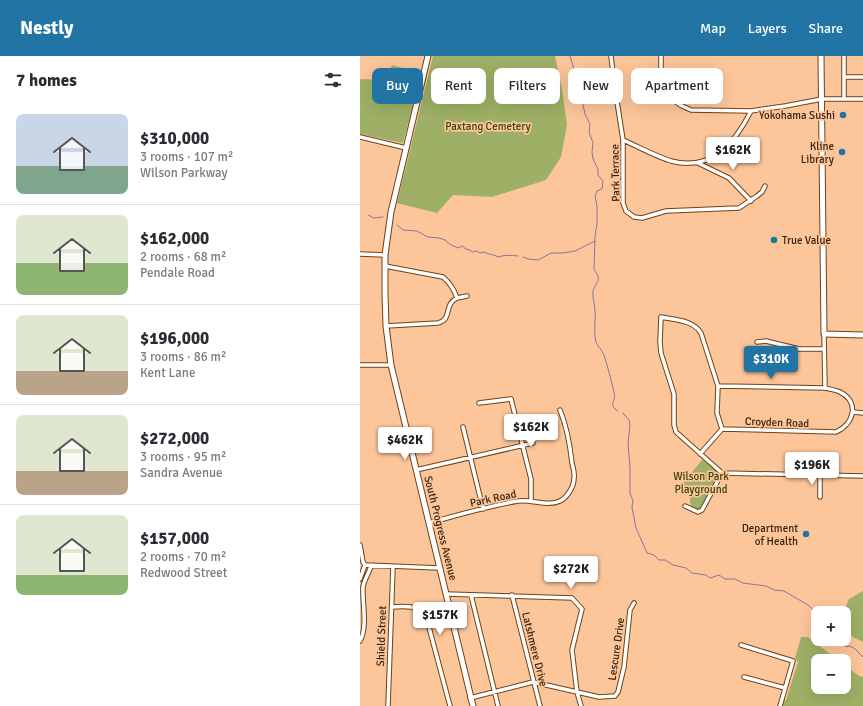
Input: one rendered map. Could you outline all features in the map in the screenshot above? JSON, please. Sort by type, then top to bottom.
[{"type":"main road","name":"South Progress Avenue","points":[[428,56],[391,212],[385,255],[386,326],[391,364],[473,706]]},
{"type":"main road","points":[[821,56],[824,334],[863,335]]},
{"type":"street","name":"Park Terrace","points":[[611,56],[623,140],[623,203],[626,211],[634,217],[642,218],[666,211],[739,208],[762,192],[765,186]]},
{"type":"street","points":[[661,56],[661,81],[666,92],[673,100],[691,110],[751,111],[785,106],[822,98],[863,98]]},
{"type":"street","points":[[844,56],[844,98]]},
{"type":"street","points":[[844,77],[863,77]]},
{"type":"street","points":[[623,140],[671,161],[698,163],[713,157],[733,141],[751,111]]},
{"type":"street","points":[[360,137],[406,148]]},
{"type":"street","points":[[698,163],[729,178],[750,201]]},
{"type":"street","points":[[360,254],[385,255]]},
{"type":"street","points":[[385,266],[443,277],[454,289],[457,298]]},
{"type":"street","points":[[386,326],[443,322],[452,301],[457,298],[467,296]]},
{"type":"street","points":[[700,454],[722,429],[717,413],[718,386],[698,327],[687,322],[662,317],[660,342],[661,353],[674,394],[674,425],[676,432],[700,454],[722,473],[863,476]]},
{"type":"street","points":[[824,334],[825,388]]},
{"type":"street","points":[[758,342],[766,341],[799,349],[824,350]]},
{"type":"street","points":[[360,365],[391,364]]},
{"type":"street","points":[[718,386],[825,388],[839,391],[847,396],[851,403],[853,412],[863,413]]},
{"type":"street","points":[[480,402],[511,398],[531,479],[531,501]]},
{"type":"street","name":"Park Road","points":[[429,523],[520,501],[545,503],[561,501],[572,487],[574,478],[569,443],[560,410]]},
{"type":"street","name":"Croyden Road","points":[[722,429],[836,432],[843,429],[848,424],[853,412]]},
{"type":"street","points":[[463,427],[483,509]]},
{"type":"street","points":[[416,470],[471,458],[522,444],[533,443]]},
{"type":"street","points":[[685,506],[698,512],[702,510],[722,473]]},
{"type":"street","points":[[820,476],[820,497]]},
{"type":"street","points":[[360,545],[363,562],[365,565],[360,579]]},
{"type":"street","points":[[365,565],[439,568]]},
{"type":"street","points":[[360,641],[362,637],[364,610],[364,584],[371,566]]},
{"type":"street","name":"Shield Street","points":[[388,706],[393,567]]},
{"type":"street","points":[[446,594],[572,598],[582,609],[572,650],[577,692],[581,706]]},
{"type":"street","points":[[471,595],[498,706]]},
{"type":"street","name":"Latshmere Drive","points":[[512,595],[540,706]]},
{"type":"street","name":"Lescure Drive","points":[[577,692],[600,697],[615,696],[618,692],[624,667],[630,610],[634,603]]},
{"type":"street","points":[[392,606],[412,607],[421,610],[426,616],[450,706]]},
{"type":"street","points":[[741,645],[793,661],[780,706]]},
{"type":"street","points":[[744,677],[785,688]]},
{"type":"street","points":[[470,698],[533,682],[577,692]]},
{"type":"green space","name":"Paxtang Cemetery","points":[[433,56],[555,56],[558,68],[494,68],[494,104],[560,104],[560,80],[567,125],[561,157],[546,180],[492,197],[453,195],[437,213],[397,203],[421,104],[423,104],[423,97]]},
{"type":"green space","points":[[392,65],[403,68],[391,68]]},
{"type":"green space","points":[[360,79],[372,79],[372,104],[413,104],[403,143],[360,134]]},
{"type":"green space","name":"Wilson Park Playground","points":[[703,459],[719,474],[701,509],[694,509],[691,505],[690,493],[682,484]]},
{"type":"green space","points":[[863,591],[863,642],[851,635],[851,606],[846,606],[849,599]]},
{"type":"green space","points":[[801,637],[808,637],[811,639],[811,646],[820,646],[830,654],[811,654],[811,694],[851,694],[851,670],[863,677],[863,706],[783,706],[798,662],[795,658]]},
{"type":"waterway","points":[[570,56],[585,114],[590,124],[589,132],[593,143],[593,159],[598,169],[598,175],[603,181],[602,189],[597,191],[595,196],[597,206],[597,224],[595,236],[594,270],[598,277],[593,292],[595,334],[596,342],[604,355],[611,378],[615,395],[613,407],[618,411]]},
{"type":"waterway","points":[[368,215],[374,218],[383,217]]},
{"type":"waterway","points":[[397,225],[403,230],[417,231],[428,237],[439,238],[458,248],[462,246],[472,252],[484,252],[498,257],[508,255],[518,256]]},
{"type":"waterway","points":[[523,257],[538,260],[551,253],[575,251],[595,241]]},
{"type":"waterway","points":[[623,413],[629,420],[630,425],[628,443],[630,493],[633,501],[632,507],[636,528],[647,553],[654,555],[659,560],[665,560],[673,565],[686,568],[692,573],[706,575],[710,578],[719,575],[725,579],[735,579],[743,583],[766,586],[774,590],[784,591],[811,608]]},
{"type":"waterway","points":[[845,646],[849,646]]},
{"type":"waterway","points":[[849,646],[854,648],[863,657]]},
{"type":"place","name":"Yokohama Sushi","points":[[843,115]]},
{"type":"place","name":"Kline Library","points":[[842,152]]},
{"type":"place","name":"True Value","points":[[774,240]]},
{"type":"place","name":"Department of Health","points":[[806,534]]}]
